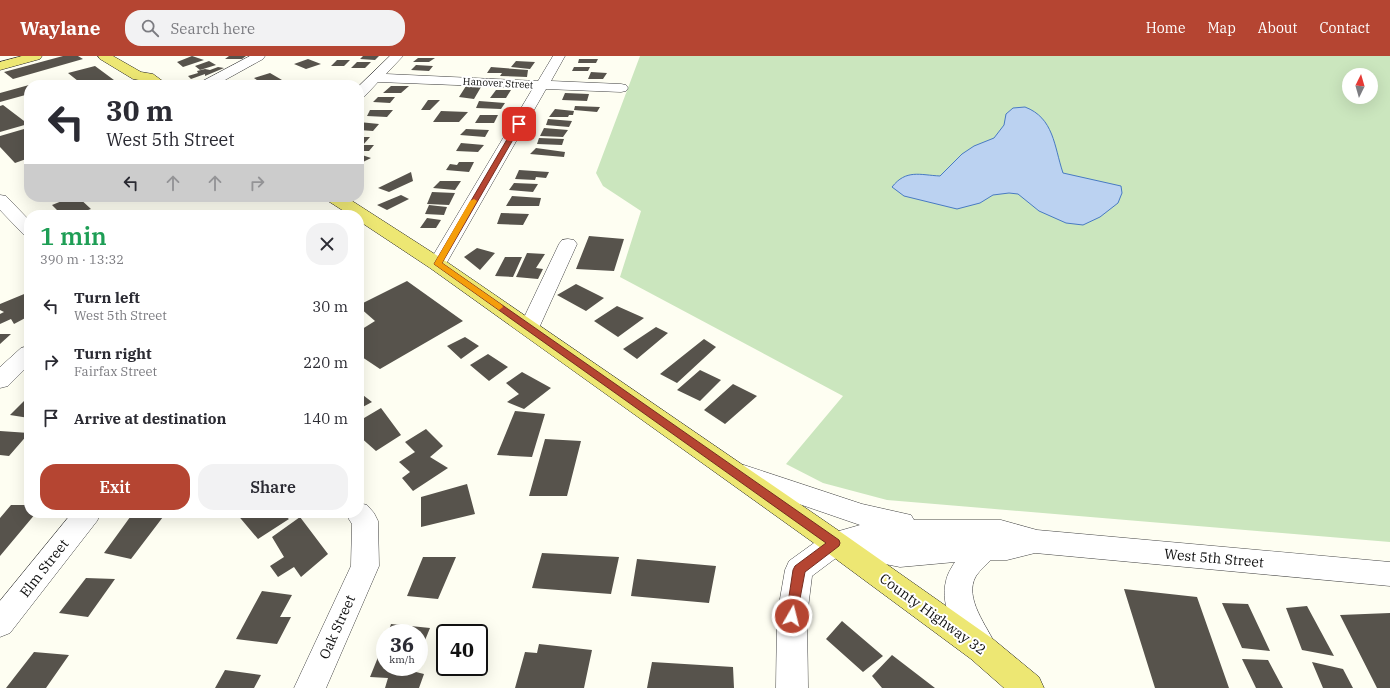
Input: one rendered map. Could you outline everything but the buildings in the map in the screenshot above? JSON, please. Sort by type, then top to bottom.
[{"type":"main road","points":[[0,59],[10,56]]},
{"type":"main road","points":[[0,66],[36,56]]},
{"type":"main road","points":[[104,56],[138,76],[148,77],[153,80]]},
{"type":"main road","points":[[126,56],[151,73],[148,77]]},
{"type":"main road","name":"West 5th Street","points":[[342,202],[354,210]]},
{"type":"main road","name":"West 5th Street","points":[[364,216],[438,264],[835,543]]},
{"type":"main road","name":"County Highway 32","points":[[835,543],[982,649],[1028,688]]},
{"type":"street","points":[[215,80],[259,56]]},
{"type":"street","points":[[364,89],[397,56]]},
{"type":"street","points":[[438,264],[559,56]]},
{"type":"street","name":"Hanover Street","points":[[375,78],[621,88]]},
{"type":"street","points":[[0,200],[24,225]]},
{"type":"street","points":[[529,328],[568,244]]},
{"type":"street","points":[[0,380],[24,358]]},
{"type":"street","points":[[733,471],[819,502],[862,515],[942,531]]},
{"type":"street","name":"Elm Street","points":[[0,623],[84,518]]},
{"type":"street","name":"Oak Street","points":[[310,688],[365,566],[365,521],[362,518]]},
{"type":"street","name":"West 5th Street","points":[[835,543],[883,531],[1001,531],[1037,542],[1390,574]]},
{"type":"street","name":"West 5th Street","points":[[835,543],[900,555],[1007,548],[1037,542]]},
{"type":"street","points":[[792,688],[792,616],[799,570],[835,543]]},
{"type":"street","points":[[982,649],[964,615],[958,591],[963,572],[972,560],[985,549]]},
{"type":"green space","points":[[640,56],[1390,56],[1390,542],[887,500],[823,483],[786,464],[843,396],[620,277],[641,211],[603,186],[596,173]]},
{"type":"water","points":[[1025,107],[1035,112],[1042,118],[1052,134],[1063,173],[1121,186],[1122,193],[1118,203],[1100,217],[1083,225],[1066,223],[1039,211],[1018,194],[1009,193],[993,195],[980,203],[957,209],[904,196],[892,187],[897,181],[908,175],[920,174],[940,176],[962,154],[974,146],[994,138],[1004,125],[1006,114],[1013,108]]},
{"type":"slow traffic","points":[[474,201],[438,264],[499,307]]},
{"type":"route","points":[[519,124],[438,264],[605,383],[835,543],[799,570],[792,616]]}]
